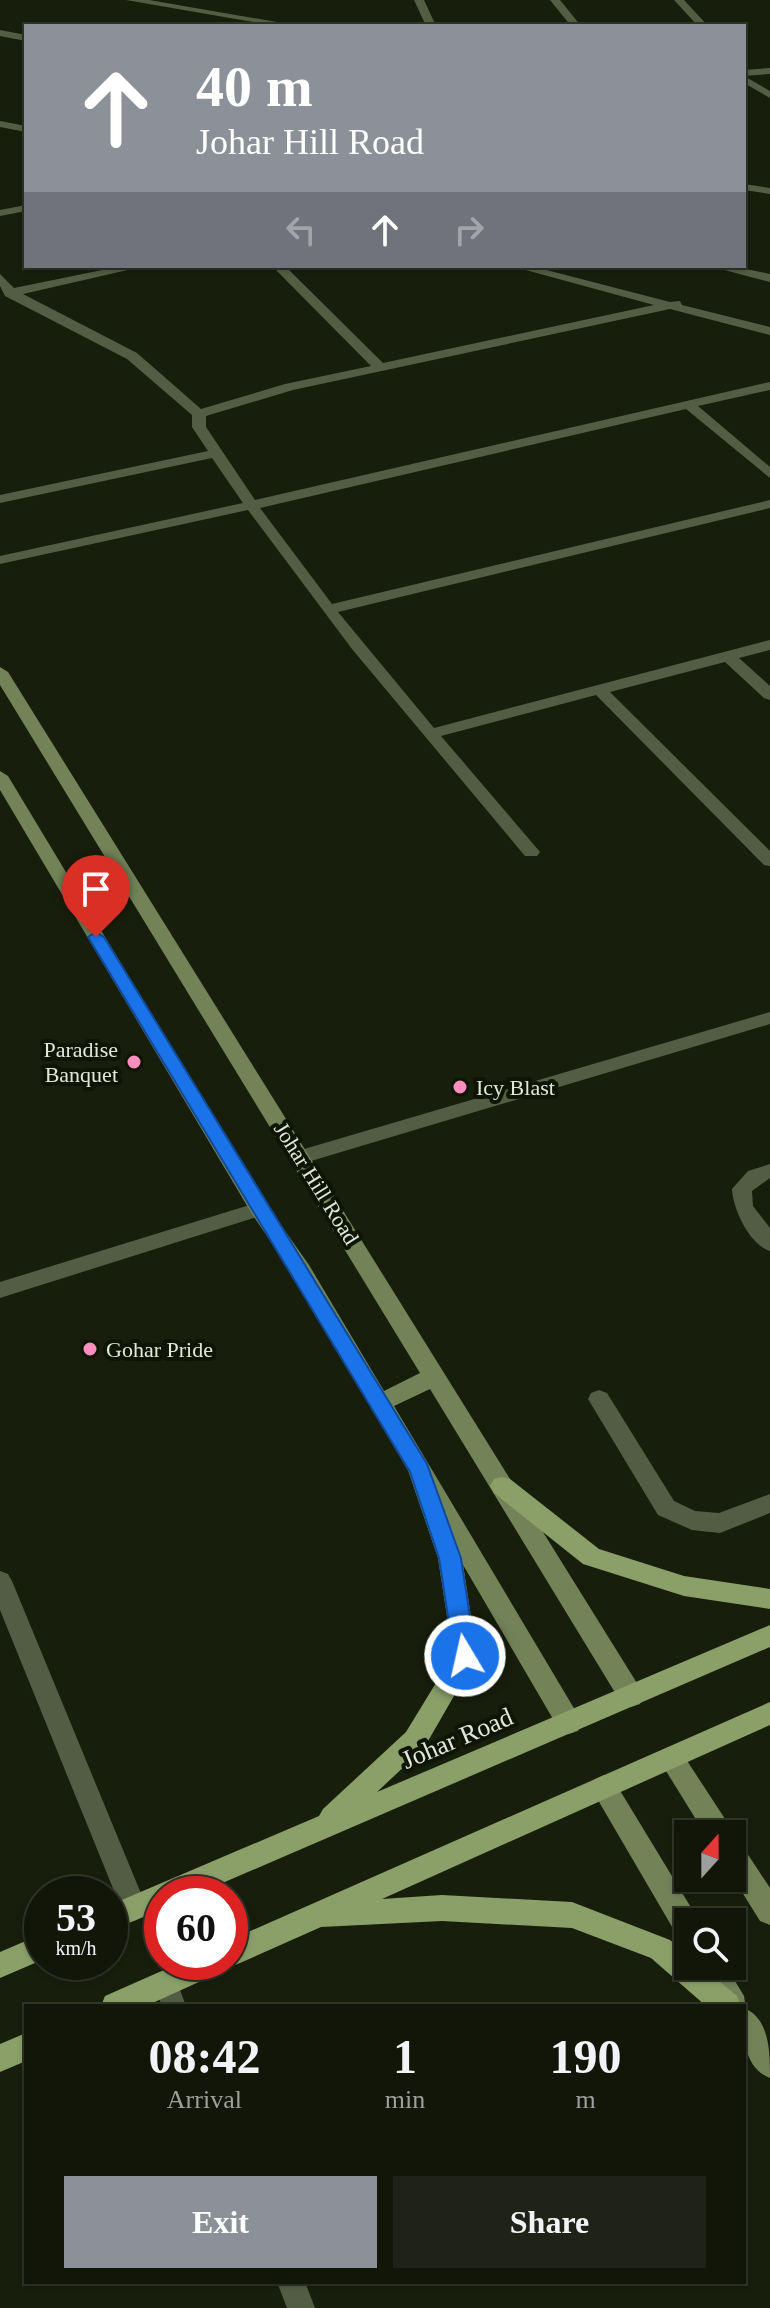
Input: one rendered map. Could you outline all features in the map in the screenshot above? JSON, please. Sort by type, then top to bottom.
[{"type":"main road","points":[[320,1828],[415,1740],[465,1656],[450,1558],[419,1470]]},
{"type":"main road","points":[[502,1486],[591,1557],[684,1586],[770,1599]]},
{"type":"main road","name":"Johar Road","points":[[208,1876],[770,1636]]},
{"type":"main road","points":[[248,1946],[770,1713]]},
{"type":"main road","points":[[312,1917],[442,1908],[572,1915],[660,1949],[725,2004]]},
{"type":"main road","points":[[0,1965],[24,1955]]},
{"type":"main road","points":[[125,2004],[170,1995],[190,1980]]},
{"type":"main road","points":[[0,2058],[24,2048]]},
{"type":"street","points":[[131,0],[282,24]]},
{"type":"street","points":[[419,0],[430,24]]},
{"type":"street","points":[[555,0],[574,24]]},
{"type":"street","points":[[679,0],[701,24]]},
{"type":"street","points":[[0,33],[24,38]]},
{"type":"street","points":[[746,74],[770,71]]},
{"type":"street","points":[[746,75],[770,95]]},
{"type":"street","points":[[0,124],[24,129]]},
{"type":"street","points":[[746,187],[770,191]]},
{"type":"street","points":[[0,213],[24,208]]},
{"type":"street","points":[[6,293],[129,268]]},
{"type":"street","points":[[280,268],[380,368]]},
{"type":"street","points":[[525,268],[676,304],[770,331]]},
{"type":"street","points":[[724,268],[770,278]]},
{"type":"street","points":[[0,278],[6,293],[132,356],[199,414],[199,427],[249,506],[430,734],[531,852]]},
{"type":"street","points":[[199,414],[290,387],[676,304]]},
{"type":"street","points":[[0,560],[770,386]]},
{"type":"street","points":[[690,406],[770,474]]},
{"type":"street","points":[[0,499],[216,453]]},
{"type":"street","points":[[331,609],[770,504]]},
{"type":"street","points":[[430,734],[770,645]]},
{"type":"street","points":[[728,656],[770,695]]},
{"type":"street","name":"Johar Hill Road","points":[[0,672],[631,1696]]},
{"type":"street","points":[[600,690],[770,861]]},
{"type":"street","points":[[0,776],[259,1209],[302,1271],[569,1723]]},
{"type":"street","points":[[301,1157],[770,1018]]},
{"type":"street","points":[[770,1171],[755,1176],[742,1189],[743,1207],[770,1243]]},
{"type":"street","points":[[0,1290],[259,1209]]},
{"type":"street","points":[[380,1403],[435,1376]]},
{"type":"street","points":[[599,1399],[666,1508],[692,1520],[720,1523],[770,1503]]},
{"type":"street","points":[[0,1581],[108,1876]]},
{"type":"street","points":[[671,1758],[711,1820]]},
{"type":"street","points":[[604,1787],[676,1908]]},
{"type":"street","points":[[746,1875],[770,1912]]},
{"type":"street","points":[[719,1980],[733,2004]]},
{"type":"street","points":[[746,2025],[770,2064]]},
{"type":"lane","points":[[292,2284],[301,2308]]},
{"type":"place","name":"Paradise Banquet","points":[[134,1062]]},
{"type":"place","name":"Icy Blast","points":[[460,1087]]},
{"type":"place","name":"Gohar Pride","points":[[90,1349]]},
{"type":"route","points":[[96,937],[259,1209],[302,1271],[419,1470],[450,1558],[465,1656]]}]
